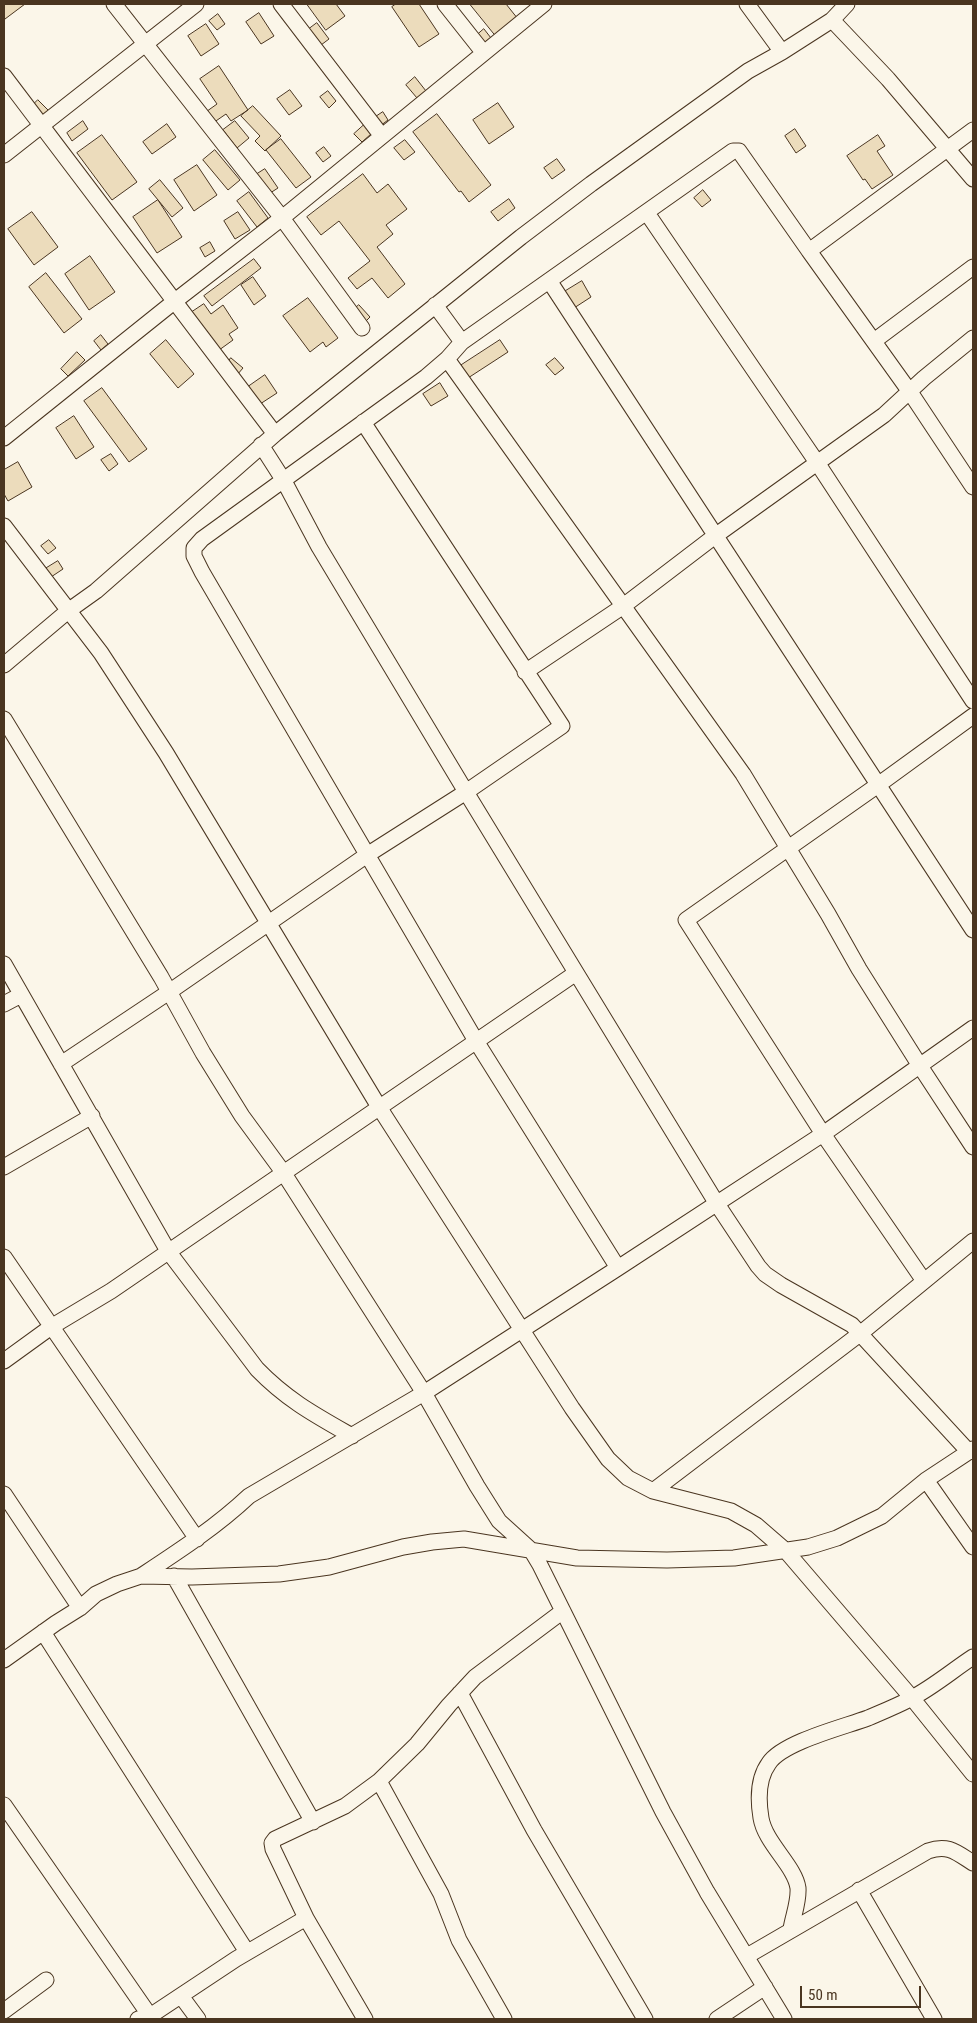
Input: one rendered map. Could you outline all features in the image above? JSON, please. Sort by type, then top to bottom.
[{"type":"street","points":[[114,4],[282,218],[362,328]]},
{"type":"street","points":[[4,155],[196,4]]},
{"type":"street","points":[[281,4],[381,135]]},
{"type":"street","points":[[445,4],[483,52]]},
{"type":"street","points":[[4,438],[282,218],[381,135],[544,4]]},
{"type":"street","points":[[746,4],[782,52]]},
{"type":"street","points":[[4,665],[68,610],[96,590],[275,434],[435,305],[597,179],[748,72],[832,20],[847,4]]},
{"type":"street","points":[[832,20],[888,79],[973,178]]},
{"type":"street","points":[[4,76],[275,434]]},
{"type":"street","points":[[809,251],[973,130]]},
{"type":"street","points":[[618,1268],[476,1041],[367,856],[194,556],[194,548],[202,539],[426,377],[447,359],[462,342],[550,282],[732,151],[737,150],[972,482]]},
{"type":"street","points":[[647,213],[818,464],[973,701]]},
{"type":"street","points":[[874,341],[973,267]]},
{"type":"street","points":[[550,282],[973,930]]},
{"type":"street","points":[[435,305],[462,342]]},
{"type":"street","points":[[525,672],[622,607],[715,536],[884,415],[973,338]]},
{"type":"street","points":[[447,359],[622,607],[743,774],[859,969],[973,1147]]},
{"type":"street","points":[[61,1064],[562,726],[363,422]]},
{"type":"street","points":[[141,1576],[279,1574],[329,1567],[403,1547],[432,1542],[464,1540],[577,1558],[667,1560],[734,1558],[786,1551],[808,1547],[837,1538],[888,1512],[926,1480],[971,1451],[861,1333],[842,1318],[781,1285],[765,1274],[717,1204],[576,973],[319,547],[284,481],[261,446]]},
{"type":"street","points":[[4,526],[100,652],[166,753],[270,922],[379,1107],[572,1408],[608,1459],[628,1478],[653,1491],[731,1511],[756,1525],[786,1551],[912,1698],[973,1774]]},
{"type":"street","points":[[924,1281],[823,1134],[686,920],[973,716]]},
{"type":"street","points":[[4,719],[169,992],[203,1053],[242,1116],[283,1172],[424,1393],[476,1486],[499,1520],[531,1550],[563,1610],[663,1812],[707,1892],[784,2019]]},
{"type":"street","points":[[4,964],[168,1251],[257,1369],[300,1407],[352,1436]]},
{"type":"street","points":[[4,1361],[51,1327],[111,1291],[576,973]]},
{"type":"street","points":[[4,1004],[21,995]]},
{"type":"street","points":[[4,1660],[80,1608],[96,1594],[141,1576],[197,1539],[248,1496],[424,1393],[717,1204],[823,1134],[973,1028]]},
{"type":"street","points":[[4,1168],[92,1116]]},
{"type":"street","points":[[653,1491],[861,1333],[973,1241]]},
{"type":"street","points":[[4,1257],[197,1539]]},
{"type":"street","points":[[926,1480],[973,1547]]},
{"type":"street","points":[[4,1494],[80,1608]]},
{"type":"street","points":[[174,1576],[314,1822]]},
{"type":"street","points":[[365,2019],[306,1918],[272,1844],[280,1836],[314,1822],[345,1806],[380,1781],[417,1744],[475,1677],[563,1610]]},
{"type":"street","points":[[43,1632],[247,1952]]},
{"type":"street","points":[[791,1929],[798,1899],[798,1886],[764,1828],[761,1817],[760,1785],[763,1774],[770,1762],[785,1750],[870,1717],[912,1698],[973,1657]]},
{"type":"street","points":[[460,1693],[534,1830],[645,2019]]},
{"type":"street","points":[[380,1781],[441,1894],[459,1940],[504,2019]]},
{"type":"street","points":[[4,1805],[144,2018],[247,1952],[306,1918]]},
{"type":"street","points":[[747,1956],[928,1851],[938,1847],[954,1850],[973,1863]]},
{"type":"street","points":[[859,1890],[934,2019]]},
{"type":"street","points":[[4,2011],[46,1980]]},
{"type":"street","points":[[717,2019],[766,1987]]},
{"type":"street","points":[[181,1996],[198,2019]]},
{"type":"building","points":[[4,4],[25,4],[5,19]]},
{"type":"building","points":[[307,4],[336,4],[345,16],[326,30]]},
{"type":"building","points":[[396,4],[419,4],[439,34],[419,47],[392,7]]},
{"type":"building","points":[[470,4],[506,4],[518,19],[496,36]]},
{"type":"building","points":[[259,13],[274,36],[261,44],[246,22]]},
{"type":"building","points":[[218,14],[225,24],[217,30],[209,21]]},
{"type":"building","points":[[317,23],[329,39],[317,48],[305,32]]},
{"type":"building","points":[[206,24],[219,44],[201,56],[188,36]]},
{"type":"building","points":[[484,29],[491,38],[482,44],[476,36]]},
{"type":"building","points":[[219,66],[248,110],[231,121],[226,114],[210,125],[203,114],[217,104],[200,79]]},
{"type":"building","points":[[415,77],[426,91],[417,98],[406,85]]},
{"type":"building","points":[[290,90],[302,106],[289,115],[277,99]]},
{"type":"building","points":[[328,91],[336,101],[329,108],[320,97]]},
{"type":"building","points":[[38,100],[49,111],[41,119],[30,108]]},
{"type":"building","points":[[498,103],[514,127],[489,144],[473,120]]},
{"type":"building","points":[[253,106],[281,136],[265,151],[255,141],[260,136],[241,116]]},
{"type":"building","points":[[383,112],[388,120],[380,126],[374,118]]},
{"type":"building","points":[[437,114],[491,185],[469,202],[461,191],[459,192],[413,132]]},
{"type":"building","points":[[83,121],[88,129],[72,141],[67,133]]},
{"type":"building","points":[[235,121],[249,138],[237,148],[223,130]]},
{"type":"building","points":[[167,124],[176,137],[152,154],[143,142]]},
{"type":"building","points":[[364,125],[371,134],[362,142],[354,134]]},
{"type":"building","points":[[795,129],[806,146],[796,153],[785,136]]},
{"type":"building","points":[[102,135],[137,182],[112,200],[77,153]]},
{"type":"building","points":[[878,135],[885,146],[877,151],[893,175],[872,189],[865,179],[863,180],[847,156]]},
{"type":"building","points":[[281,139],[311,177],[296,188],[266,150]]},
{"type":"building","points":[[405,140],[415,152],[404,160],[394,148]]},
{"type":"building","points":[[324,147],[331,156],[323,162],[316,153]]},
{"type":"building","points":[[215,150],[240,180],[228,190],[203,160]]},
{"type":"building","points":[[557,159],[565,170],[552,179],[544,168]]},
{"type":"building","points":[[197,165],[217,195],[194,211],[174,180]]},
{"type":"building","points":[[265,169],[278,188],[267,195],[254,176]]},
{"type":"building","points":[[363,174],[377,193],[388,184],[407,209],[386,225],[393,234],[377,247],[405,284],[388,298],[372,278],[357,289],[348,278],[370,261],[339,221],[321,235],[307,217]]},
{"type":"building","points":[[160,180],[183,208],[172,217],[149,189]]},
{"type":"building","points":[[703,190],[711,200],[702,207],[694,198]]},
{"type":"building","points":[[249,192],[268,218],[257,227],[237,201]]},
{"type":"building","points":[[509,199],[515,208],[498,221],[491,212]]},
{"type":"building","points":[[158,200],[182,237],[157,253],[133,217]]},
{"type":"building","points":[[32,212],[58,247],[34,265],[8,229]]},
{"type":"building","points":[[238,212],[250,230],[235,239],[224,221]]},
{"type":"building","points":[[210,242],[215,251],[205,257],[200,248]]},
{"type":"building","points":[[90,256],[115,292],[89,310],[65,274]]},
{"type":"building","points":[[254,259],[261,268],[212,306],[204,296]]},
{"type":"building","points":[[46,273],[82,319],[64,333],[29,287]]},
{"type":"building","points":[[253,277],[266,296],[254,305],[241,285]]},
{"type":"building","points":[[582,281],[591,297],[574,308],[564,292]]},
{"type":"building","points":[[308,298],[338,338],[326,347],[323,342],[310,352],[283,316]]},
{"type":"building","points":[[204,304],[211,314],[223,305],[238,328],[229,334],[233,340],[215,353],[189,314]]},
{"type":"building","points":[[359,305],[370,317],[363,324],[352,311]]},
{"type":"building","points":[[101,335],[108,344],[101,350],[94,341]]},
{"type":"building","points":[[166,340],[194,374],[178,388],[150,354]]},
{"type":"building","points":[[500,340],[508,352],[468,378],[460,366]]},
{"type":"building","points":[[77,352],[85,360],[68,376],[61,369]]},
{"type":"building","points":[[231,358],[243,368],[237,375],[226,365]]},
{"type":"building","points":[[555,358],[564,368],[555,375],[546,365]]},
{"type":"building","points":[[265,375],[277,393],[257,406],[245,389]]},
{"type":"building","points":[[440,383],[448,396],[431,406],[423,394]]},
{"type":"building","points":[[102,388],[147,449],[129,462],[84,401]]},
{"type":"building","points":[[74,416],[94,447],[76,459],[56,428]]},
{"type":"building","points":[[111,454],[118,464],[109,471],[101,460]]},
{"type":"building","points":[[18,462],[32,487],[8,501],[4,494],[4,470]]},
{"type":"building","points":[[49,540],[56,548],[48,554],[41,546]]},
{"type":"building","points":[[58,561],[63,569],[51,577],[45,569]]}]
